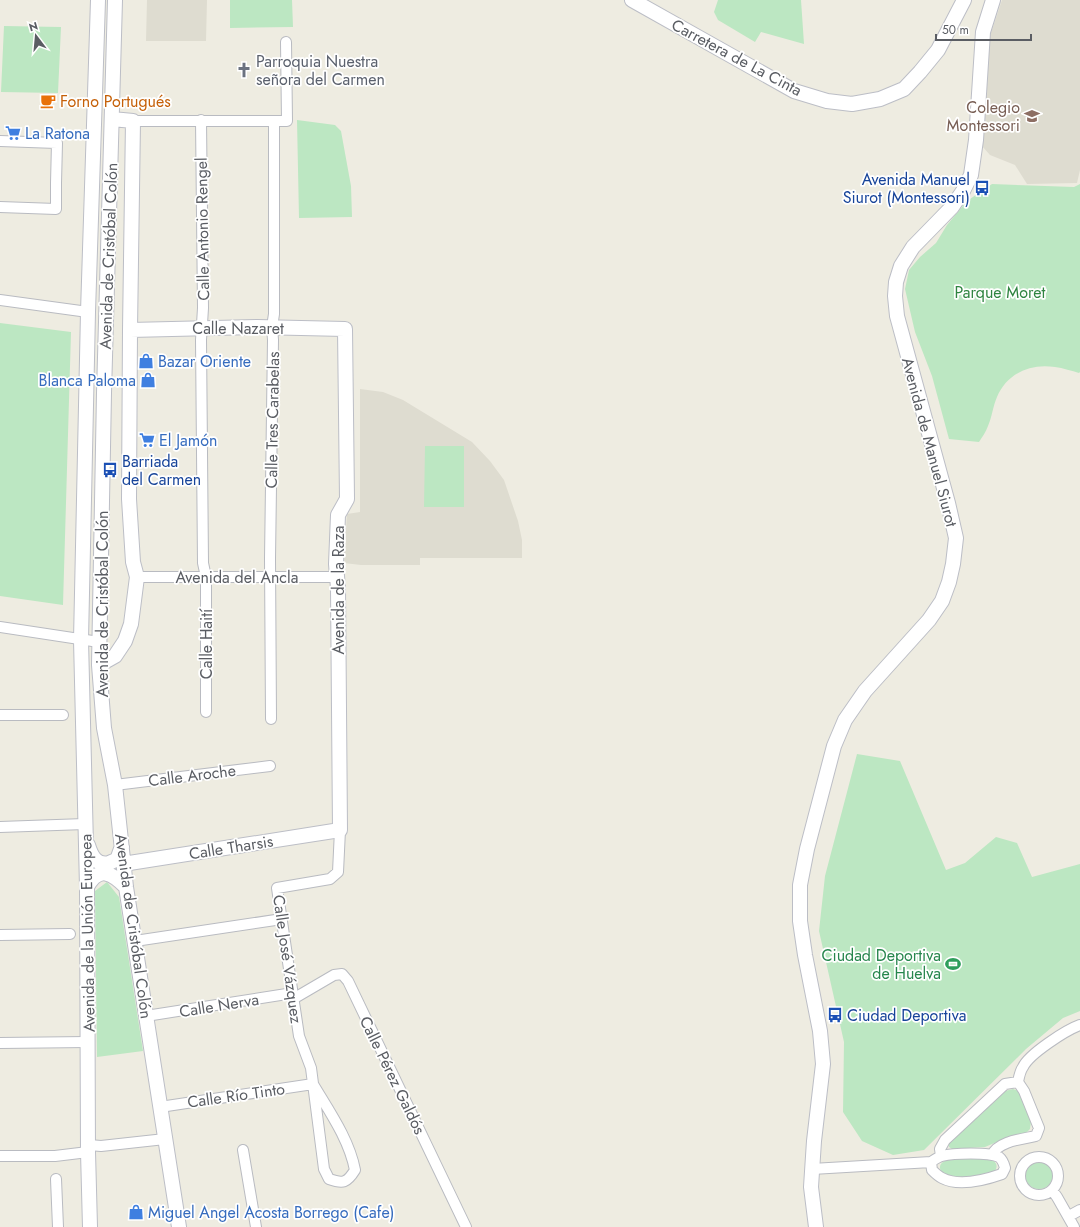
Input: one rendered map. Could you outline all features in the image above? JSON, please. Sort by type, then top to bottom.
[{"type":"main road","name":"Avenida de Cristóbal Colón","points":[[81,640],[88,312],[98,0]]},
{"type":"main road","name":"Avenida de Cristóbal Colón","points":[[115,0],[104,393],[99,665],[104,728],[115,785],[126,887],[179,1227]]},
{"type":"main road","name":"Carretera de La Cinta","points":[[632,0],[794,91],[827,101],[852,104],[880,99],[904,89],[938,50],[964,0]]},
{"type":"main road","name":"Avenida de Manuel Siurot","points":[[816,1227],[811,1187],[814,1141],[823,1064],[820,1031],[800,921],[800,885],[807,849],[834,746],[845,720],[865,691],[929,620],[942,601],[951,576],[956,538],[948,503],[897,316],[895,296],[896,282],[901,266],[913,247],[952,207],[963,191],[971,175],[976,140],[983,32],[993,0]]},
{"type":"main road","points":[[99,665],[115,656],[125,641],[131,624],[137,577],[133,562],[130,499],[130,330],[133,121],[112,119]]},
{"type":"main road","name":"Calle Nazaret","points":[[130,330],[272,327],[345,329]]},
{"type":"main road","name":"Avenida de la Raza","points":[[340,830],[337,577],[338,516],[346,500],[345,329]]},
{"type":"main road","name":"Avenida de la Unión Europea","points":[[81,640],[87,887],[90,1227]]},
{"type":"main road","points":[[85,830],[90,853],[96,861],[104,864],[111,863],[117,859],[122,847]]},
{"type":"main road","name":"Calle Tharsis","points":[[123,864],[340,830]]},
{"type":"main road","points":[[87,887],[91,880],[103,873],[110,874],[117,878],[126,887]]},
{"type":"street","points":[[133,121],[287,121],[286,42]]},
{"type":"street","name":"Calle Antonio Rengel","points":[[201,120],[203,308],[201,340],[204,563],[206,577]]},
{"type":"street","name":"Calle Tres Carabelas","points":[[271,719],[270,577],[272,327],[274,314],[274,121]]},
{"type":"street","points":[[0,142],[57,143],[56,209],[0,207]]},
{"type":"street","points":[[0,300],[88,312]]},
{"type":"street","name":"Avenida del Ancla","points":[[137,577],[337,577]]},
{"type":"street","name":"Calle Haití","points":[[206,577],[206,712]]},
{"type":"street","points":[[0,627],[99,642]]},
{"type":"street","points":[[0,715],[63,715]]},
{"type":"street","name":"Calle Aroche","points":[[115,785],[270,766]]},
{"type":"street","points":[[0,827],[85,830]]},
{"type":"street","name":"Calle José Vázquez","points":[[313,1084],[339,1128],[353,1157],[355,1170],[350,1179],[339,1183],[329,1179],[324,1169],[313,1084],[311,1068],[299,1036],[277,888],[330,879],[338,872],[340,830]]},
{"type":"street","points":[[135,941],[282,918]]},
{"type":"street","points":[[0,935],[70,934]]},
{"type":"street","name":"Calle Pérez Galdós","points":[[293,996],[334,974],[342,974],[348,981],[466,1227]]},
{"type":"street","name":"Calle Nerva","points":[[146,1016],[293,996]]},
{"type":"street","points":[[992,1155],[994,1150],[1007,1144],[1036,1136],[1039,1128],[1032,1108],[1018,1082],[1023,1066],[1053,1039],[1073,1027],[1080,1025]]},
{"type":"street","points":[[0,1043],[88,1042]]},
{"type":"street","points":[[941,1156],[940,1149],[945,1140],[1005,1084],[1018,1082]]},
{"type":"street","name":"Calle Río Tinto","points":[[160,1107],[313,1084]]},
{"type":"street","points":[[323,1110],[350,1167],[350,1172],[346,1177],[338,1180],[332,1178],[328,1173],[321,1111],[323,1110]]},
{"type":"street","points":[[0,1156],[55,1156],[101,1146],[165,1139]]},
{"type":"street","points":[[243,1150],[256,1227]]},
{"type":"street","points":[[812,1169],[931,1162],[941,1156],[961,1153],[992,1155],[998,1157],[1003,1162],[1005,1168],[1002,1174],[992,1178],[961,1182],[943,1179],[932,1170],[931,1162]]},
{"type":"street","points":[[1041,1157],[1052,1162],[1055,1167],[1058,1179],[1056,1185],[1052,1190],[1040,1195],[1029,1192],[1021,1182],[1021,1170],[1029,1160],[1041,1157]]},
{"type":"street","points":[[1005,1168],[1021,1170]]},
{"type":"street","points":[[56,1179],[58,1227]]},
{"type":"street","points":[[1052,1190],[1069,1216],[1074,1227]]},
{"type":"street","points":[[1069,1216],[1080,1210]]},
{"type":"shaded area","points":[[147,0],[207,0],[206,41],[146,41]]},
{"type":"shaded area","name":"Colegio Montessori","points":[[1002,0],[1080,0],[1080,170],[1077,183],[1027,184],[1015,165],[990,155],[982,146],[989,39]]},
{"type":"shaded area","points":[[360,389],[383,392],[403,400],[472,442],[490,461],[504,480],[518,521],[522,540],[522,558],[420,558],[420,565],[361,565],[344,563],[347,514],[360,512]]},
{"type":"green space","points":[[230,0],[292,0],[293,27],[230,28]]},
{"type":"green space","points":[[718,0],[801,0],[804,44],[761,32],[755,42],[718,20],[714,12]]},
{"type":"green space","points":[[4,26],[61,27],[58,93],[1,92]]},
{"type":"green space","points":[[297,120],[335,125],[341,131],[351,186],[352,217],[299,218]]},
{"type":"green space","name":"Parque Moret","points":[[992,184],[1074,187],[1080,184],[1080,372],[1046,366],[1029,368],[1013,376],[1001,389],[996,400],[991,419],[979,442],[949,439],[932,376],[915,332],[905,289],[909,270],[920,257],[936,243],[947,225],[967,201]]},
{"type":"green space","points":[[0,323],[71,332],[63,605],[0,596]]},
{"type":"green space","points":[[425,446],[464,446],[464,507],[424,507]]},
{"type":"green space","name":"Ciudad Deportiva de Huelva","points":[[857,754],[900,761],[946,870],[965,863],[996,837],[1017,843],[1032,877],[1080,864],[1080,1011],[1063,1018],[1026,1049],[924,1150],[893,1155],[862,1141],[843,1112],[844,1042],[819,931],[825,876]]},
{"type":"green space","points":[[107,882],[119,897],[143,1051],[97,1057],[95,891]]},
{"type":"green space","points":[[1013,1089],[1019,1091],[1031,1122],[1030,1129],[1026,1133],[1006,1138],[985,1147],[952,1149],[949,1147],[949,1142],[1005,1091]]},
{"type":"green space","points":[[968,1157],[984,1158],[993,1161],[996,1163],[994,1173],[963,1179],[943,1175],[940,1165],[943,1162]]},
{"type":"green space","points":[[1039,1161],[1049,1165],[1053,1175],[1049,1185],[1039,1189],[1029,1185],[1025,1175],[1029,1165]]},
{"type":"place","name":"Parroquia Nuestra señora del Carmen","points":[[244,70]]},
{"type":"place","name":"Forno Portugués","points":[[48,101]]},
{"type":"place","name":"Colegio Montessori","points":[[1032,116]]},
{"type":"place","name":"La Ratona","points":[[13,133]]},
{"type":"place","name":"Avenida Manuel Siurot (Montessori)","points":[[982,188]]},
{"type":"place","name":"Bazar Oriente","points":[[146,361]]},
{"type":"place","name":"Blanca Paloma","points":[[148,380]]},
{"type":"place","name":"El Jamón","points":[[147,440]]},
{"type":"place","name":"Barriada del Carmen","points":[[110,470]]},
{"type":"place","name":"Ciudad Deportiva de Huelva","points":[[953,964]]},
{"type":"place","name":"Ciudad Deportiva","points":[[835,1015]]},
{"type":"place","name":"Miguel Angel Acosta Borrego (Cafe)","points":[[136,1212]]}]
